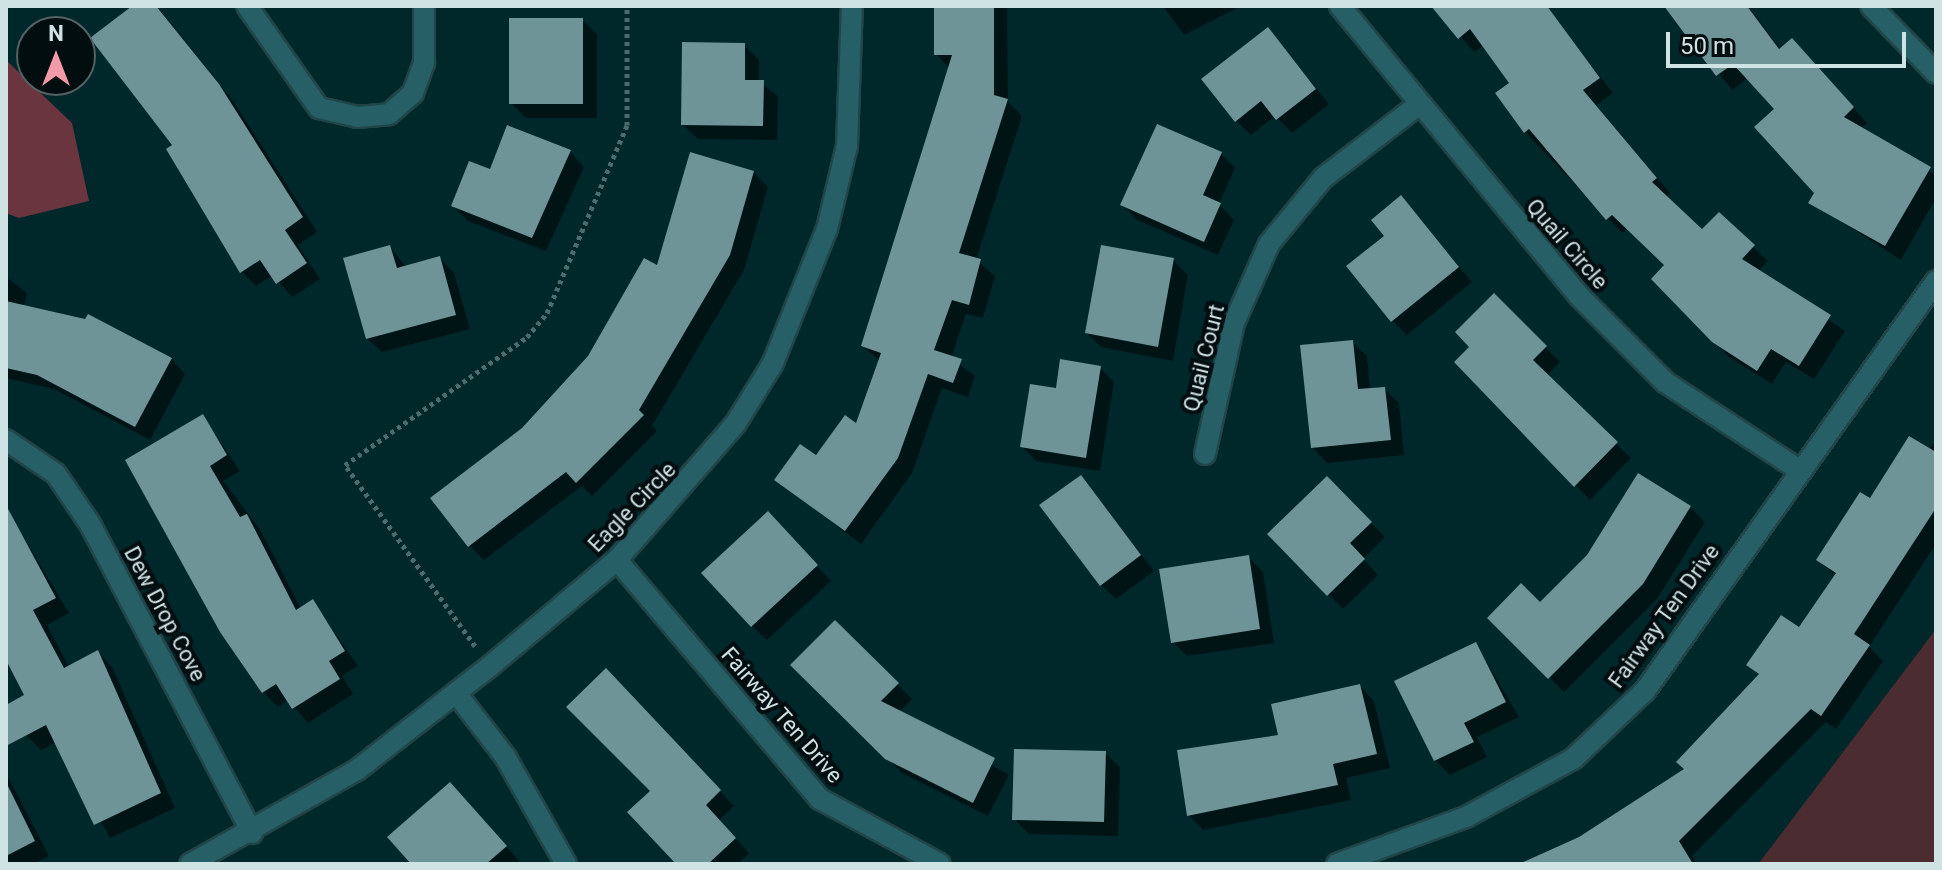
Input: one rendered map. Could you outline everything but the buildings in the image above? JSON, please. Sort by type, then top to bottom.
[{"type":"street","points":[[247,6],[319,108],[357,117],[389,114],[413,93],[424,62],[424,6]]},
{"type":"street","name":"Eagle Circle","points":[[190,864],[252,833],[357,770],[489,667],[617,560],[736,423],[804,295],[847,146],[852,6]]},
{"type":"street","name":"Quail Circle","points":[[1340,6],[1418,105],[1580,297],[1665,382],[1798,469]]},
{"type":"street","points":[[1871,6],[1936,73]]},
{"type":"street","name":"Quail Court","points":[[1205,454],[1234,323],[1269,244],[1323,178],[1418,105]]},
{"type":"street","name":"Fairway Ten Drive","points":[[1337,864],[1466,817],[1573,759],[1645,691],[1798,469],[1936,281]]},
{"type":"street","name":"Dew Drop Cove","points":[[6,440],[56,474],[90,524],[252,833]]},
{"type":"street","name":"Fairway Ten Drive","points":[[617,560],[820,799],[940,864]]},
{"type":"street","points":[[456,693],[506,758],[566,864]]},
{"type":"path","points":[[489,667],[345,465],[527,337],[547,313],[627,125],[627,6]]},
{"type":"shaded area","points":[[6,60],[16,70],[16,96],[44,96],[72,123],[89,201],[19,218],[6,213]]},
{"type":"shaded area","points":[[1936,629],[1936,864],[1758,864],[1778,838]]}]
